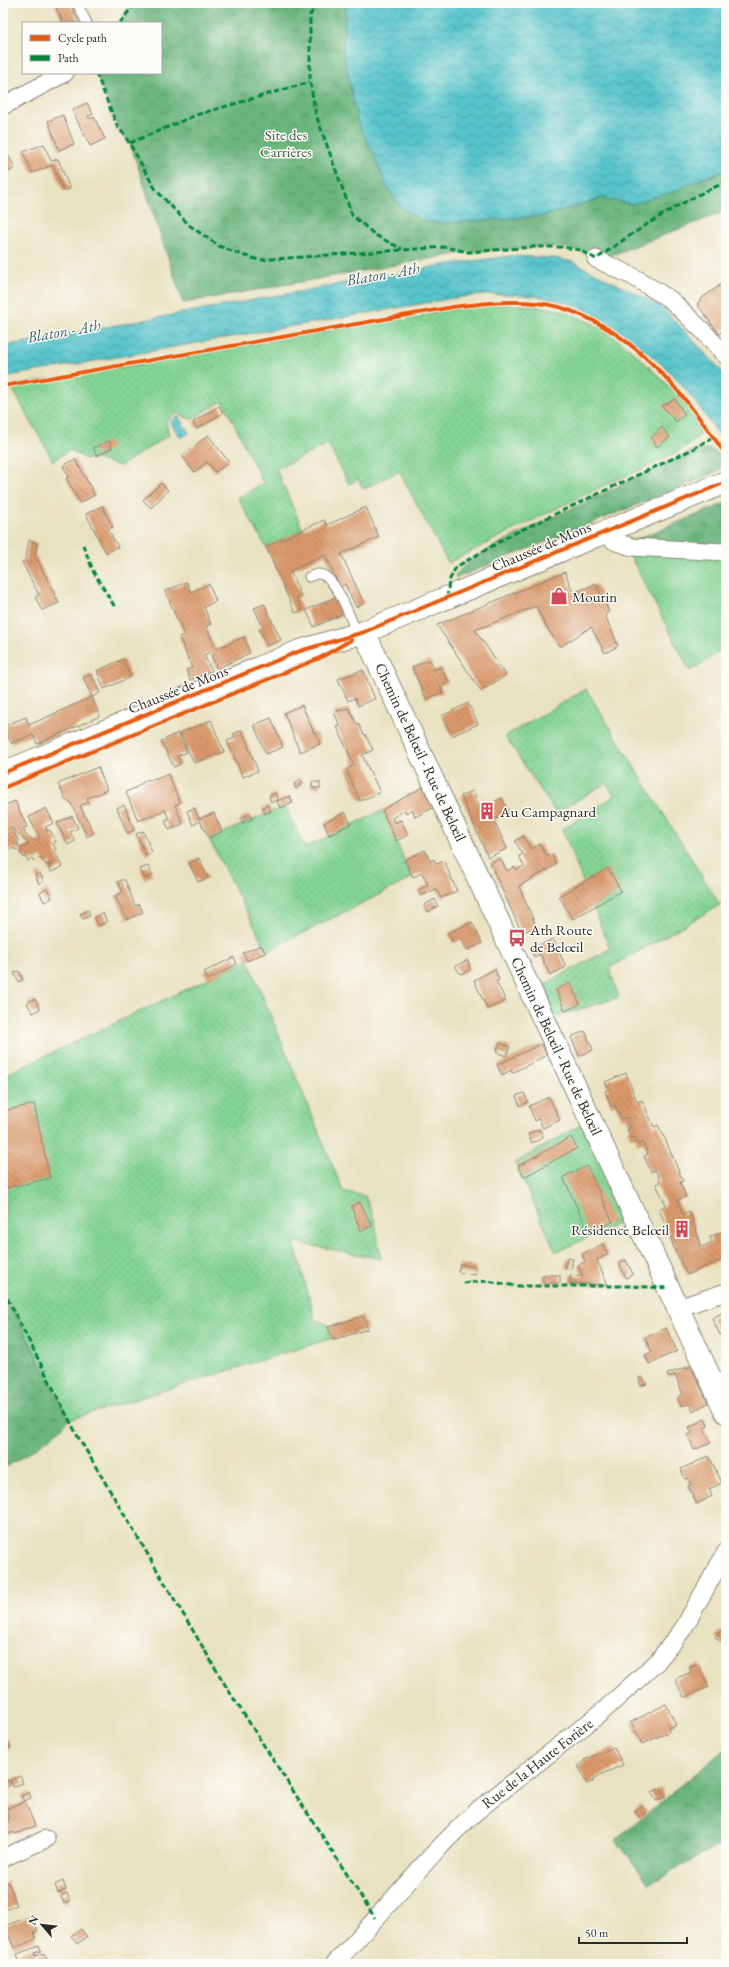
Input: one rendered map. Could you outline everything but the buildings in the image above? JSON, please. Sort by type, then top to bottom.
[{"type":"main road","name":"Chaussée de Mons","points":[[3,773],[300,651],[361,633],[720,485]]},
{"type":"main road","name":"Chaussée de Mons","points":[[3,788],[320,658],[361,633]]},
{"type":"main road","name":"Chemin de Belœil - Rue de Belœil","points":[[361,633],[726,1412]]},
{"type":"street","points":[[3,106],[63,74]]},
{"type":"street","points":[[596,259],[632,276],[671,300],[726,356]]},
{"type":"street","name":"Chaussée de Mons","points":[[603,533],[616,542],[632,547],[726,552]]},
{"type":"street","points":[[678,1308],[726,1292]]},
{"type":"street","name":"Rue de la Haute Forière","points":[[334,1964],[459,1827],[484,1805],[602,1712],[657,1662],[683,1629],[726,1552]]},
{"type":"street","points":[[3,1858],[46,1839]]},
{"type":"lane","points":[[77,3],[86,22]]},
{"type":"lane","points":[[309,577],[317,574],[322,575],[340,593],[361,633]]},
{"type":"green space","name":"Site des Carrières","points":[[130,3],[346,3],[343,52],[358,123],[374,154],[423,221],[445,223],[544,216],[602,198],[632,204],[726,170],[726,211],[609,256],[601,262],[580,251],[562,247],[533,247],[468,252],[183,303],[130,143],[118,128],[96,74],[162,74],[162,22],[121,22]]},
{"type":"green space","points":[[526,305],[561,310],[601,327],[631,350],[680,396],[700,425],[699,436],[679,451],[585,494],[448,563],[399,471],[364,489],[358,479],[349,484],[328,444],[276,469],[303,530],[266,547],[238,498],[263,483],[223,401],[191,419],[176,413],[166,422],[169,435],[120,466],[93,458],[86,459],[69,450],[53,461],[11,386],[464,307]]},
{"type":"green space","points":[[710,449],[719,454],[725,460],[726,466],[708,476],[456,578],[455,575],[464,566],[488,550],[516,535],[694,450]]},
{"type":"green space","points":[[726,503],[726,549],[627,543]]},
{"type":"green space","points":[[628,552],[726,556],[726,647],[690,671]]},
{"type":"green space","points":[[586,689],[720,905],[609,968],[619,997],[545,1020],[532,991],[610,949],[562,829],[615,796],[606,783],[556,813],[505,736]]},
{"type":"green space","points":[[285,806],[305,848],[383,810],[412,878],[267,951],[209,839]]},
{"type":"green space","points":[[248,960],[343,1191],[365,1196],[375,1221],[381,1259],[294,1242],[315,1320],[329,1325],[333,1338],[69,1420],[3,1290],[3,1216],[5,1216],[7,1194],[3,1164],[3,1076]]},
{"type":"green space","points":[[591,1119],[636,1216],[556,1252],[515,1163]]},
{"type":"green space","points":[[3,1306],[12,1308],[69,1420],[46,1441],[3,1469]]},
{"type":"green space","points":[[726,1748],[726,1841],[649,1884],[616,1840]]},
{"type":"water","points":[[346,3],[726,3],[726,170],[703,178],[673,192],[632,204],[602,198],[544,216],[445,223],[423,221],[401,207],[386,185],[374,154],[358,124],[343,52]]},
{"type":"water","points":[[510,256],[554,258],[573,262],[661,306],[726,377],[726,445],[680,383],[642,348],[608,323],[583,309],[567,303],[534,296],[499,294],[448,299],[3,377],[3,346],[444,265]]},
{"type":"water","points":[[178,416],[189,433],[181,438],[170,422]]},
{"type":"marked path","points":[[121,22],[135,3]]},
{"type":"marked path","points":[[317,3],[310,15],[310,82],[316,115],[352,215],[375,235],[402,249]]},
{"type":"marked path","points":[[96,74],[118,128],[124,134],[156,190],[189,225],[219,246],[259,260],[445,247],[468,252],[533,247],[562,247],[580,250],[596,259],[659,217],[692,198],[726,182]]},
{"type":"marked path","points":[[130,143],[196,115],[310,82]]},
{"type":"marked path","points":[[447,598],[449,581],[456,567],[513,534],[693,449],[713,437]]},
{"type":"marked path","points":[[83,545],[94,573],[115,607]]},
{"type":"marked path","points":[[463,1283],[487,1281],[516,1286],[628,1286],[669,1288]]},
{"type":"marked path","points":[[3,1290],[77,1435],[227,1688],[375,1918]]},
{"type":"cycle path","points":[[3,386],[453,307],[506,302],[546,304],[586,317],[611,331],[634,347],[675,387],[726,455]]},
{"type":"cycle path","points":[[3,773],[300,651],[364,632],[726,482]]},
{"type":"cycle path","points":[[3,788],[320,658],[351,640]]},
{"type":"place","name":"Mourin","points":[[559,596]]},
{"type":"place","name":"Au Campagnard","points":[[487,811]]},
{"type":"place","name":"Ath Route de Belœil","points":[[517,938]]},
{"type":"place","name":"Résidence Belœil","points":[[682,1229]]},
{"type":"water label","name":"Blaton - Ath","points":[[383,274]]},
{"type":"water label","name":"Blaton - Ath","points":[[64,331]]}]
